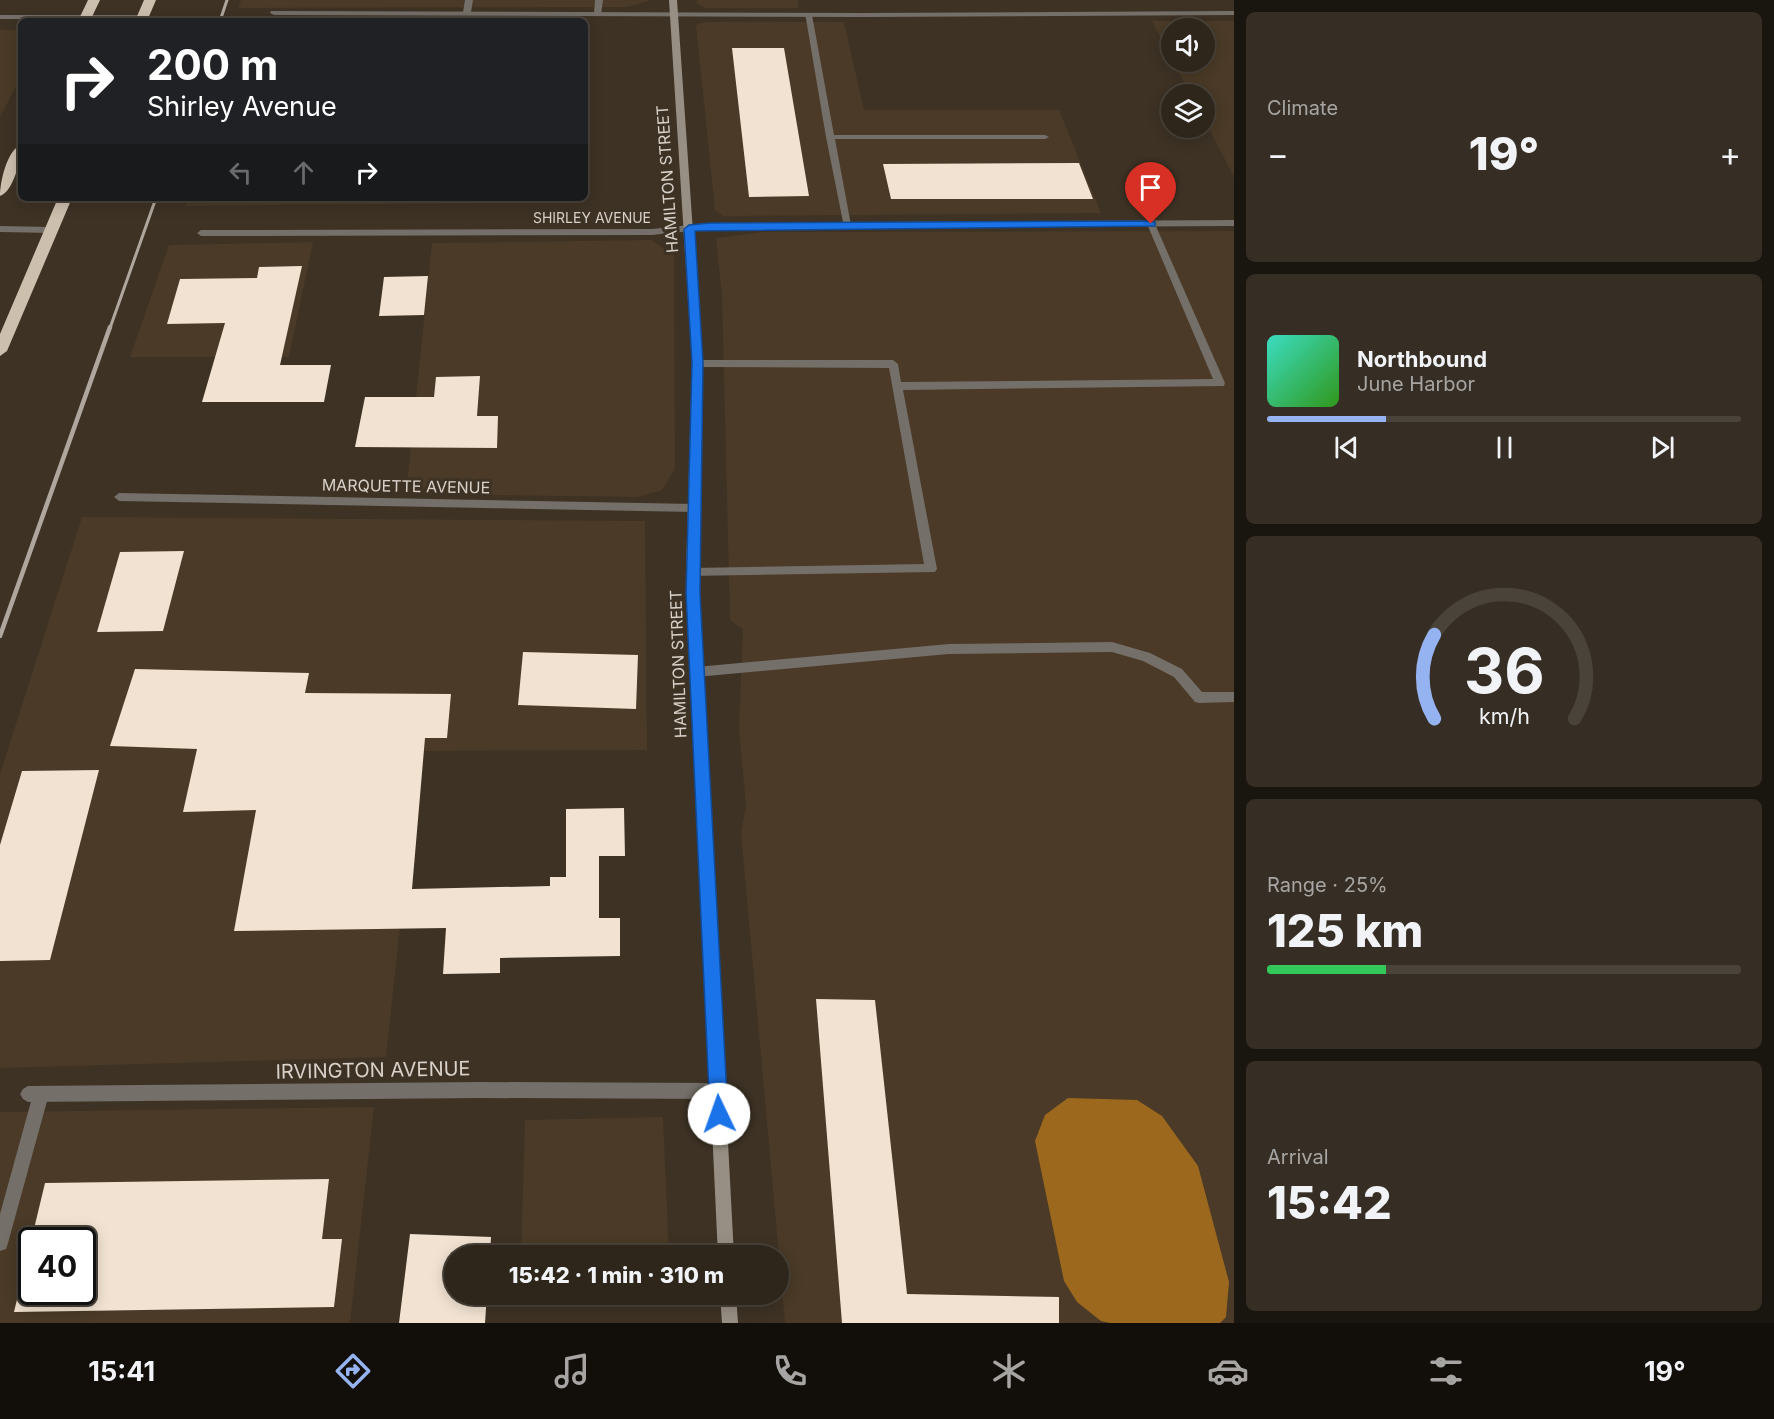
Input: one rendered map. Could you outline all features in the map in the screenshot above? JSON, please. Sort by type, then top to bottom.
[{"type":"highway","points":[[85,18],[94,0]]},
{"type":"highway","points":[[142,18],[150,0]]},
{"type":"highway","points":[[0,192],[18,155]]},
{"type":"highway","points":[[0,351],[64,201]]},
{"type":"street","points":[[467,12],[469,0]]},
{"type":"street","points":[[598,13],[599,0]]},
{"type":"street","name":"HAMILTON STREET","points":[[673,0],[697,363],[692,573],[725,1245]]},
{"type":"street","points":[[274,13],[807,15],[1234,13]]},
{"type":"street","points":[[807,15],[847,225]]},
{"type":"street","points":[[0,17],[42,18]]},
{"type":"street","points":[[830,137],[1045,137]]},
{"type":"street","name":"SHIRLEY AVENUE","points":[[201,233],[652,232],[710,226],[1234,223]]},
{"type":"street","points":[[1151,224],[1220,383]]},
{"type":"street","points":[[0,229],[52,230]]},
{"type":"street","points":[[692,573],[931,569],[893,364],[697,363]]},
{"type":"street","points":[[898,386],[1234,383]]},
{"type":"street","name":"MARQUETTE AVENUE","points":[[119,497],[694,508]]},
{"type":"street","points":[[696,672],[949,649],[1112,647],[1146,657],[1178,673],[1199,698],[1234,697]]},
{"type":"street","name":"IRVINGTON AVENUE","points":[[0,1243],[35,1094],[718,1090]]},
{"type":"street","points":[[729,1305],[730,1323]]},
{"type":"shaded area","points":[[241,0],[652,0],[627,7],[238,8]]},
{"type":"shaded area","points":[[697,0],[798,0],[799,8],[706,8],[696,3]]},
{"type":"shaded area","points":[[1152,21],[1161,21],[1161,39]]},
{"type":"shaded area","points":[[1215,21],[1234,21],[1234,177],[1214,138],[1215,84],[1185,84],[1179,72],[1215,72]]},
{"type":"shaded area","points":[[705,22],[844,22],[864,110],[1059,110],[1101,213],[723,216],[715,210],[696,25]]},
{"type":"shaded area","points":[[0,30],[18,30],[18,83],[0,117]]},
{"type":"shaded area","points":[[186,201],[488,201],[488,203],[185,206]]},
{"type":"shaded area","points":[[1234,231],[1234,1323],[785,1323],[783,1305],[789,1305],[789,1245],[778,1245],[741,833],[746,806],[739,730],[743,630],[730,620],[722,296],[716,238],[763,232]]},
{"type":"shaded area","points":[[651,240],[674,255],[675,469],[662,490],[638,497],[406,494],[432,243]]},
{"type":"shaded area","points":[[313,242],[289,357],[130,357],[169,245]]},
{"type":"shaded area","points":[[82,517],[645,521],[647,750],[419,751],[386,1057],[0,1068],[0,774]]},
{"type":"shaded area","points":[[1068,1098],[1137,1100],[1162,1116],[1198,1166],[1229,1282],[1226,1317],[1220,1323],[1110,1323],[1101,1321],[1077,1302],[1064,1281],[1035,1141],[1045,1115]]},
{"type":"shaded area","points":[[374,1107],[350,1323],[0,1323],[0,1112]]},
{"type":"shaded area","points":[[663,1117],[669,1245],[521,1245],[525,1120]]},
{"type":"building","points":[[732,48],[784,48],[809,196],[749,197]]},
{"type":"building","points":[[1079,163],[1093,199],[891,199],[883,164]]},
{"type":"building","points":[[302,266],[280,365],[331,365],[324,402],[202,402],[225,323],[167,324],[180,279],[257,278],[259,267]]},
{"type":"building","points":[[428,276],[424,315],[379,316],[384,277]]},
{"type":"building","points":[[480,376],[477,416],[498,416],[497,448],[355,447],[365,397],[434,397],[436,377]]},
{"type":"building","points":[[184,551],[163,631],[97,632],[120,552]]},
{"type":"building","points":[[523,652],[638,655],[636,709],[518,705]]},
{"type":"building","points":[[135,669],[309,673],[305,693],[451,694],[447,738],[425,738],[412,889],[550,886],[550,877],[566,877],[566,809],[624,808],[625,856],[599,856],[599,918],[620,918],[620,956],[500,958],[500,973],[443,974],[446,928],[234,931],[256,810],[183,812],[197,749],[110,746]]},
{"type":"building","points":[[99,770],[50,960],[0,961],[0,845],[22,771]]},
{"type":"building","points":[[816,999],[875,1000],[907,1294],[1059,1297],[1059,1323],[842,1323]]},
{"type":"building","points":[[329,1179],[322,1239],[342,1239],[334,1307],[14,1312],[18,1295],[18,1305],[96,1305],[96,1227],[34,1227],[45,1183]]},
{"type":"building","points":[[410,1234],[491,1237],[491,1245],[444,1245],[444,1305],[486,1305],[485,1323],[399,1323]]},
{"type":"railway","points":[[221,18],[227,0]]},
{"type":"railway","points":[[110,328],[155,201]]},
{"type":"railway","points":[[0,636],[110,327]]},
{"type":"route","points":[[719,1114],[692,573],[697,363],[689,229],[710,226],[1151,224]]}]
